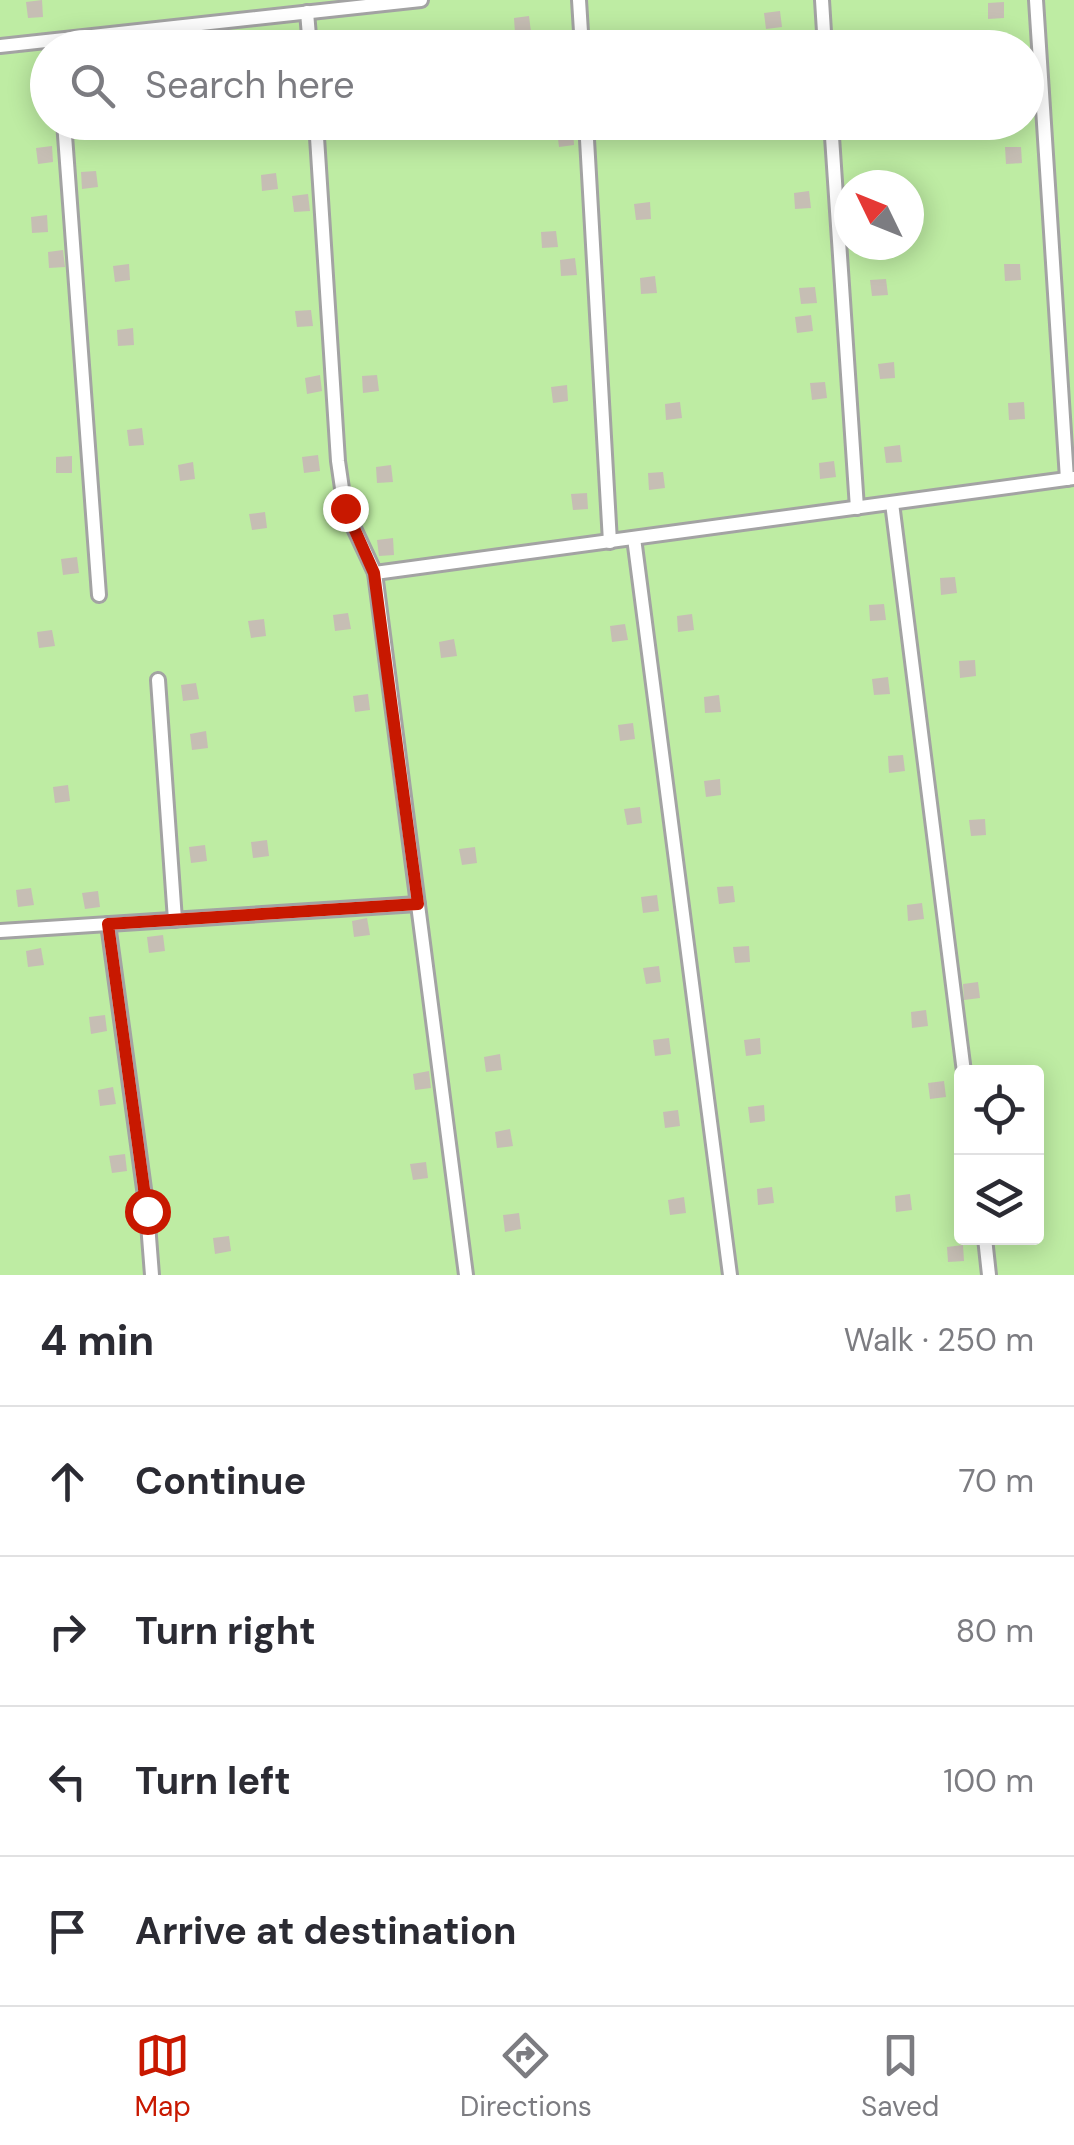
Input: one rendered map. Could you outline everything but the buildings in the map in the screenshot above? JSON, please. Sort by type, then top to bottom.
[{"type":"lane","points":[[162,30],[421,0]]},
{"type":"lane","points":[[579,0],[581,30]]},
{"type":"lane","points":[[822,0],[824,30]]},
{"type":"lane","points":[[1036,0],[1038,30]]},
{"type":"lane","points":[[307,12],[308,30]]},
{"type":"lane","points":[[0,46],[30,44]]},
{"type":"lane","points":[[374,573],[1070,479],[1044,113]]},
{"type":"lane","points":[[65,140],[99,595]]},
{"type":"lane","points":[[317,140],[338,461],[345,508],[374,573],[466,1275]]},
{"type":"lane","points":[[587,140],[610,542]]},
{"type":"lane","points":[[831,140],[857,508]]},
{"type":"lane","points":[[892,503],[963,1065]]},
{"type":"lane","points":[[634,538],[730,1275]]},
{"type":"lane","points":[[158,680],[175,920]]},
{"type":"lane","points":[[0,931],[418,904]]},
{"type":"lane","points":[[108,924],[152,1275]]},
{"type":"lane","points":[[985,1245],[989,1275]]},
{"type":"green space","points":[[0,0],[1074,0],[1074,1275],[0,1275]]},
{"type":"route","points":[[147,1211],[108,924],[418,904],[374,573],[345,508]]}]
